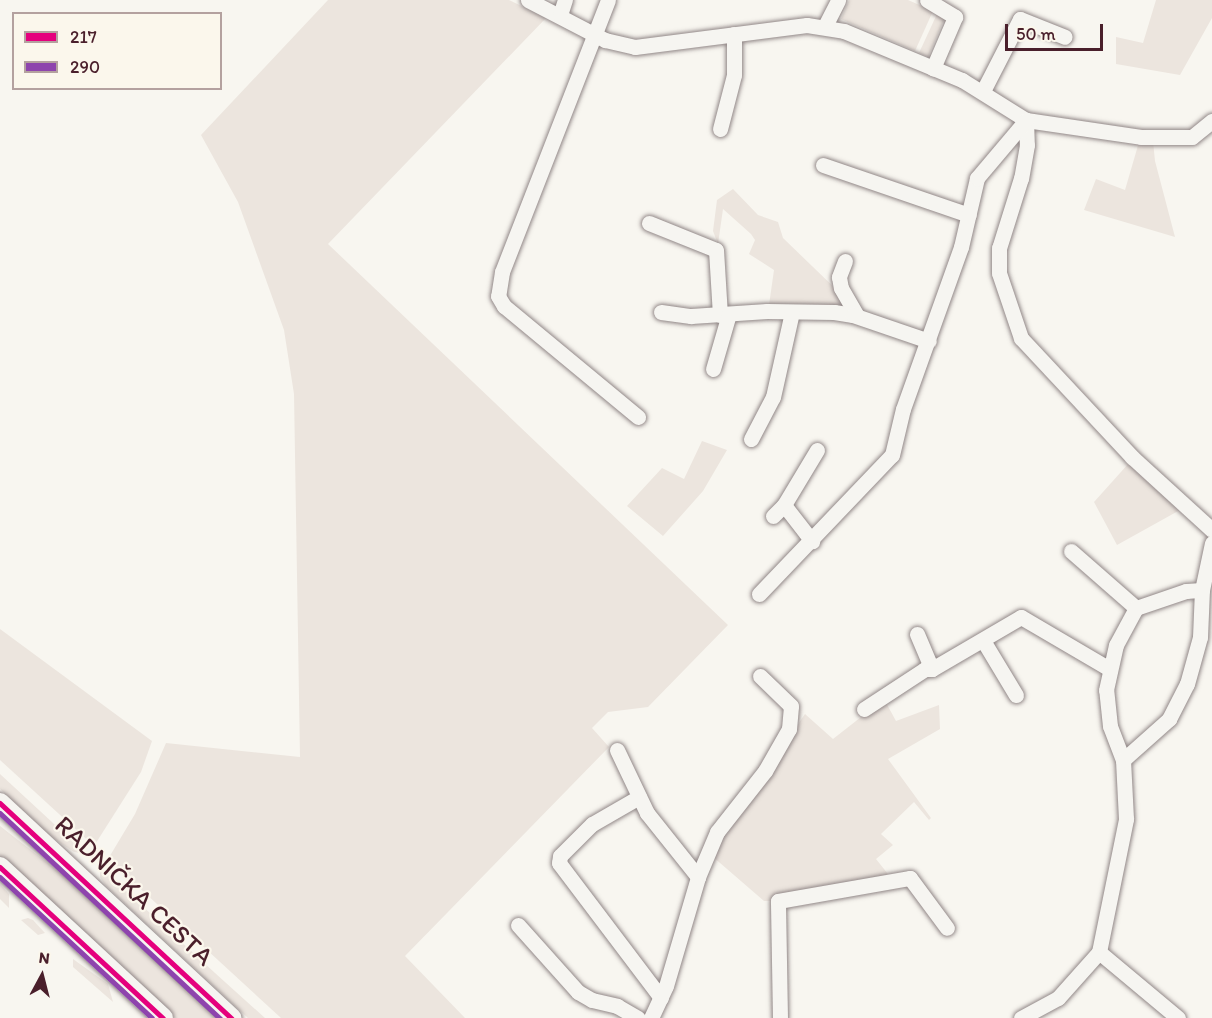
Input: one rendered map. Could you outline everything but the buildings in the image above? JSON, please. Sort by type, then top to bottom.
[{"type":"main road","name":"RADNIČKA CESTA","points":[[0,803],[231,1018]]},
{"type":"main road","points":[[0,867],[163,1018]]},
{"type":"street","points":[[528,0],[562,7],[594,34],[605,40],[646,48],[734,34],[825,27],[983,91],[1026,120],[1111,135],[1212,138]]},
{"type":"street","points":[[608,0],[502,272],[498,296],[504,306],[638,417]]},
{"type":"street","points":[[825,27],[838,0]]},
{"type":"street","points":[[927,0],[955,16],[933,69]]},
{"type":"street","points":[[983,91],[1020,19],[1065,37]]},
{"type":"street","points":[[720,129],[734,75],[734,34]]},
{"type":"street","points":[[759,594],[892,455],[903,409],[928,341],[969,214],[977,178],[1026,120]]},
{"type":"street","points":[[1026,120],[1027,145],[1021,178],[999,248],[999,273],[1021,338],[1132,457],[1212,530]]},
{"type":"street","points":[[1192,137],[1212,121]]},
{"type":"street","points":[[823,165],[969,214]]},
{"type":"street","points":[[649,224],[716,250],[724,314],[712,369]]},
{"type":"street","points":[[845,261],[839,277],[841,288],[857,316]]},
{"type":"street","points":[[661,312],[724,314],[792,312],[857,316],[928,341]]},
{"type":"street","points":[[751,439],[773,397],[792,312]]},
{"type":"street","points":[[773,516],[784,505],[817,450]]},
{"type":"street","points":[[784,505],[812,541]]},
{"type":"street","points":[[1123,760],[1169,719],[1179,704],[1200,637],[1202,590],[1212,543]]},
{"type":"street","points":[[1071,551],[1136,608]]},
{"type":"street","points":[[1021,1018],[1058,998],[1099,952],[1123,840],[1127,788],[1123,760],[1110,726],[1108,668],[1136,608],[1186,591],[1202,590]]},
{"type":"street","points":[[864,709],[925,669],[932,669],[984,642],[1021,617],[1108,668]]},
{"type":"street","points":[[917,634],[932,669]]},
{"type":"street","points":[[984,642],[1016,694]]},
{"type":"street","points":[[651,1018],[661,998],[698,877],[717,832],[765,771],[789,729],[791,706],[760,676]]},
{"type":"street","points":[[617,750],[647,813],[698,877]]},
{"type":"street","points":[[639,797],[592,824],[560,856],[559,863],[661,998]]},
{"type":"street","points":[[780,1018],[778,901],[909,879],[947,928]]},
{"type":"street","points":[[518,925],[578,992],[592,1000],[617,1006],[638,1018]]},
{"type":"street","points":[[1099,952],[1178,1018]]},
{"type":"shaded area","points":[[328,0],[509,0],[546,18],[328,244],[728,625],[648,707],[608,712],[592,728],[609,747],[405,956],[465,1018],[281,1018],[108,859],[135,814],[166,743],[300,757],[294,394],[284,330],[238,202],[201,135]]},
{"type":"shaded area","points":[[849,0],[908,0],[933,11],[915,51],[841,19]]},
{"type":"shaded area","points":[[1156,0],[1212,0],[1212,18],[1180,75],[1116,64],[1116,37],[1143,43]]},
{"type":"shaded area","points":[[937,14],[945,17],[928,57],[919,53]]},
{"type":"shaded area","points":[[1153,141],[1155,161],[1175,237],[1084,210],[1096,179],[1125,190],[1139,142]]},
{"type":"shaded area","points":[[733,189],[758,215],[778,222],[783,238],[842,295],[844,305],[836,308],[769,305],[774,270],[749,254],[755,240],[751,234],[723,209],[718,244],[713,231],[717,200]]},
{"type":"shaded area","points":[[702,441],[727,450],[703,491],[663,536],[627,506],[662,468],[684,479]]},
{"type":"shaded area","points":[[1129,463],[1180,510],[1117,545],[1094,502]]},
{"type":"shaded area","points":[[0,629],[152,741],[141,772],[94,846],[0,760]]},
{"type":"shaded area","points":[[884,699],[896,721],[939,705],[940,729],[888,759],[931,818],[929,820],[914,802],[881,834],[893,845],[876,859],[888,874],[869,882],[774,895],[774,901],[764,901],[712,856],[720,840],[805,714],[833,739]]},
{"type":"shaded area","points":[[0,774],[87,854],[74,852],[50,836],[0,789]]},
{"type":"shaded area","points":[[0,826],[68,879],[218,1018],[175,1018],[0,857]]},
{"type":"shaded area","points":[[100,867],[265,1018],[248,1018],[106,886],[100,877]]},
{"type":"shaded area","points":[[0,884],[9,894],[9,908],[0,899]]},
{"type":"shaded area","points":[[28,918],[33,920],[45,933],[38,935],[21,920]]},
{"type":"shaded area","points":[[73,959],[108,984],[113,1002],[73,967]]},
{"type":"transit line","name":"217","points":[[0,803],[231,1018]]},
{"type":"transit line","name":"290","points":[[0,813],[220,1018]]},
{"type":"transit line","name":"217","points":[[0,867],[163,1018]]},
{"type":"transit line","name":"290","points":[[0,877],[152,1018]]}]
